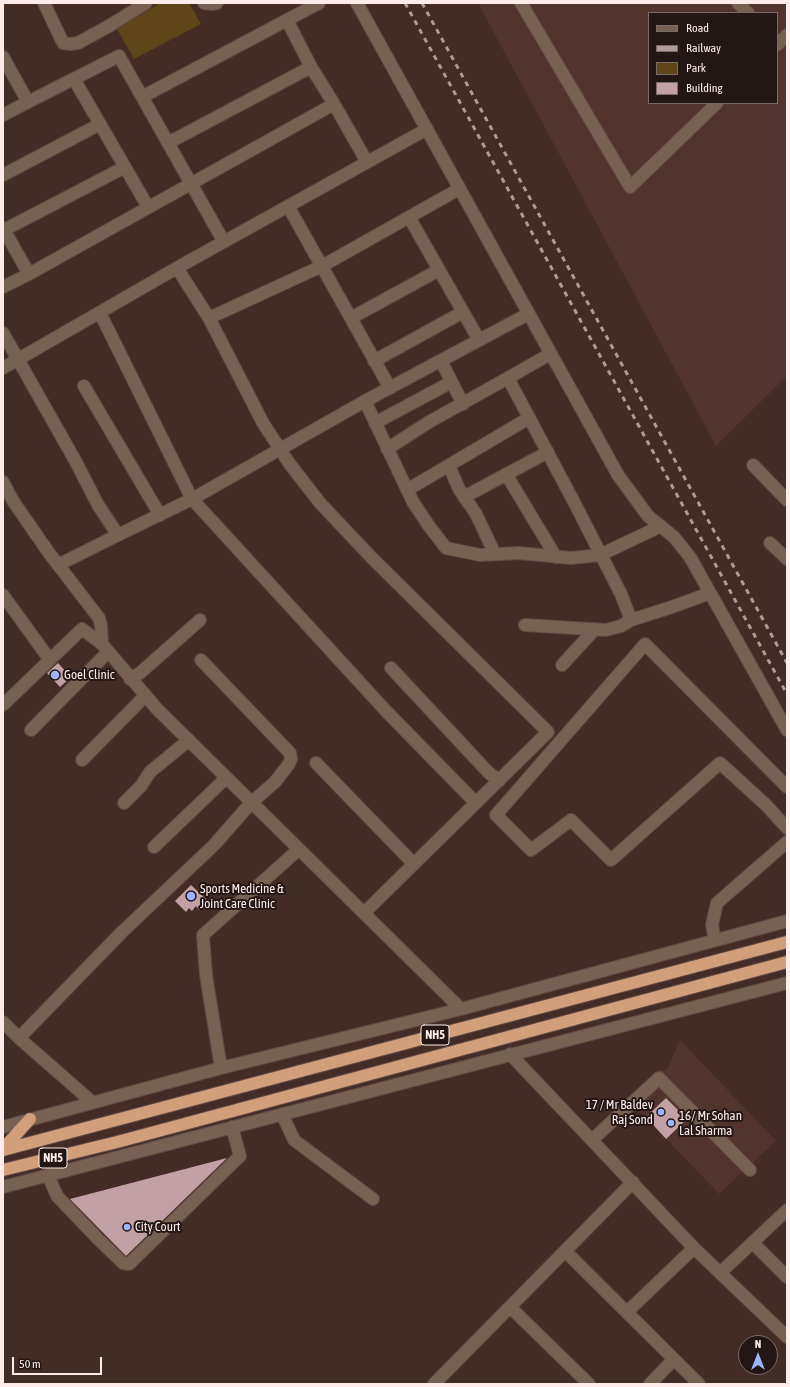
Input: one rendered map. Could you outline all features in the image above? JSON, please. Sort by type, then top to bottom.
[{"type":"highway","name":"NH5","points":[[3,1150],[787,942]]},
{"type":"highway","name":"NH5","points":[[3,1170],[104,1146],[787,962]]},
{"type":"highway","points":[[3,1150],[30,1119]]},
{"type":"street","points":[[44,3],[63,43],[70,44],[78,43],[146,3]]},
{"type":"street","points":[[204,3],[217,3]]},
{"type":"street","points":[[142,97],[320,3]]},
{"type":"street","points":[[357,3],[618,475],[648,516],[674,537],[690,557],[787,730]]},
{"type":"street","points":[[521,3],[630,187],[716,104]]},
{"type":"street","points":[[738,3],[747,12]]},
{"type":"street","points":[[287,20],[311,67],[367,162]]},
{"type":"street","points":[[778,44],[787,35]]},
{"type":"street","points":[[3,115],[119,56],[224,242]]},
{"type":"street","points":[[3,57],[28,102]]},
{"type":"street","points":[[168,143],[311,67]]},
{"type":"street","points":[[74,79],[148,207]]},
{"type":"street","points":[[3,287],[334,104]]},
{"type":"street","points":[[3,175],[100,124]]},
{"type":"street","points":[[3,368],[177,268],[427,129]]},
{"type":"street","points":[[28,274],[4,229],[125,167]]},
{"type":"street","points":[[209,318],[322,266],[460,189]]},
{"type":"street","points":[[288,206],[390,388]]},
{"type":"street","points":[[409,217],[479,340]]},
{"type":"street","points":[[177,268],[209,318],[263,423],[289,463],[325,508],[372,558],[548,732],[364,913]]},
{"type":"street","points":[[351,318],[439,270]]},
{"type":"street","points":[[100,312],[192,499],[386,711],[476,803]]},
{"type":"street","points":[[374,361],[463,312]]},
{"type":"street","points":[[58,565],[192,499],[365,401],[528,314]]},
{"type":"street","points":[[3,333],[76,462],[98,505],[118,535]]},
{"type":"street","points":[[387,449],[429,422],[550,354]]},
{"type":"street","points":[[441,361],[463,404]]},
{"type":"street","points":[[508,378],[621,594],[631,620]]},
{"type":"street","points":[[84,386],[160,515]]},
{"type":"street","points":[[375,423],[444,386]]},
{"type":"street","points":[[365,401],[413,502],[446,548],[480,555],[519,554],[571,558],[600,555],[661,526]]},
{"type":"street","points":[[407,490],[529,418]]},
{"type":"street","points":[[464,497],[548,452]]},
{"type":"street","points":[[753,465],[787,500]]},
{"type":"street","points":[[449,466],[464,497],[476,514],[495,554]]},
{"type":"street","points":[[506,474],[556,557]]},
{"type":"street","points":[[3,482],[13,501],[58,565],[99,618],[105,648]]},
{"type":"street","points":[[770,543],[787,559]]},
{"type":"street","points":[[525,625],[606,630],[621,626],[631,620],[710,593]]},
{"type":"street","points":[[3,595],[50,660]]},
{"type":"street","points":[[4,700],[50,660],[82,629],[94,610]]},
{"type":"street","points":[[130,679],[140,673],[200,620]]},
{"type":"street","points":[[82,629],[105,648],[145,696],[226,778],[461,1009]]},
{"type":"street","points":[[562,664],[595,629]]},
{"type":"street","points":[[787,788],[645,644],[496,815],[531,850],[571,820],[611,860],[720,763],[766,805],[787,828]]},
{"type":"street","points":[[32,730],[105,648]]},
{"type":"street","points":[[19,1038],[122,932],[214,845],[251,803],[275,782],[291,760],[290,754],[201,660]]},
{"type":"street","points":[[391,668],[498,781]]},
{"type":"street","points":[[82,760],[145,696]]},
{"type":"street","points":[[124,803],[141,786],[150,772],[189,740]]},
{"type":"street","points":[[316,763],[414,864]]},
{"type":"street","points":[[154,847],[226,778]]},
{"type":"street","points":[[715,940],[712,925],[717,902],[787,842]]},
{"type":"street","points":[[221,1068],[206,975],[203,936],[299,849]]},
{"type":"street","points":[[3,1126],[221,1068],[461,1009],[787,921]]},
{"type":"street","points":[[3,1187],[787,983]]},
{"type":"street","points":[[3,1022],[19,1038],[92,1102]]},
{"type":"street","points":[[510,1054],[694,1248],[787,1337]]},
{"type":"street","points":[[592,1140],[659,1078],[750,1170]]},
{"type":"street","points":[[282,1114],[294,1140],[373,1199]]},
{"type":"street","points":[[48,1175],[57,1196],[123,1263],[129,1264],[240,1156],[232,1127]]},
{"type":"street","points":[[434,1384],[633,1182]]},
{"type":"street","points":[[720,1273],[787,1210]]},
{"type":"street","points":[[753,1243],[787,1277]]},
{"type":"street","points":[[627,1312],[694,1248]]},
{"type":"street","points":[[565,1251],[699,1384]]},
{"type":"street","points":[[510,1307],[589,1384]]},
{"type":"street","points":[[650,1384],[674,1359]]},
{"type":"shaded area","points":[[478,3],[787,3],[787,376],[716,446]]},
{"type":"shaded area","points":[[680,1040],[776,1141],[719,1194],[628,1099],[659,1070],[667,1070]]},
{"type":"green space","points":[[160,3],[189,3],[201,24],[134,59],[117,29]]},
{"type":"building","points":[[58,663],[71,677],[60,687],[47,673]]},
{"type":"building","points":[[191,885],[208,901],[199,910],[196,906],[192,911],[189,908],[186,912],[175,901]]},
{"type":"building","points":[[666,1098],[687,1119],[666,1139],[646,1117]]},
{"type":"building","name":"City Court","points":[[227,1158],[126,1256],[70,1199]]},
{"type":"railway","points":[[405,3],[787,694]]},
{"type":"railway","points":[[422,3],[787,663]]},
{"type":"place","name":"Goel Clinic","points":[[55,675]]},
{"type":"place","name":"Sports Medicine & Joint Care Clinic","points":[[191,896]]},
{"type":"place","name":"17 / Mr Baldev Raj Sond","points":[[661,1112]]},
{"type":"place","name":"16/ Mr Sohan Lal Sharma","points":[[671,1123]]},
{"type":"place","name":"City Court","points":[[127,1227]]}]
